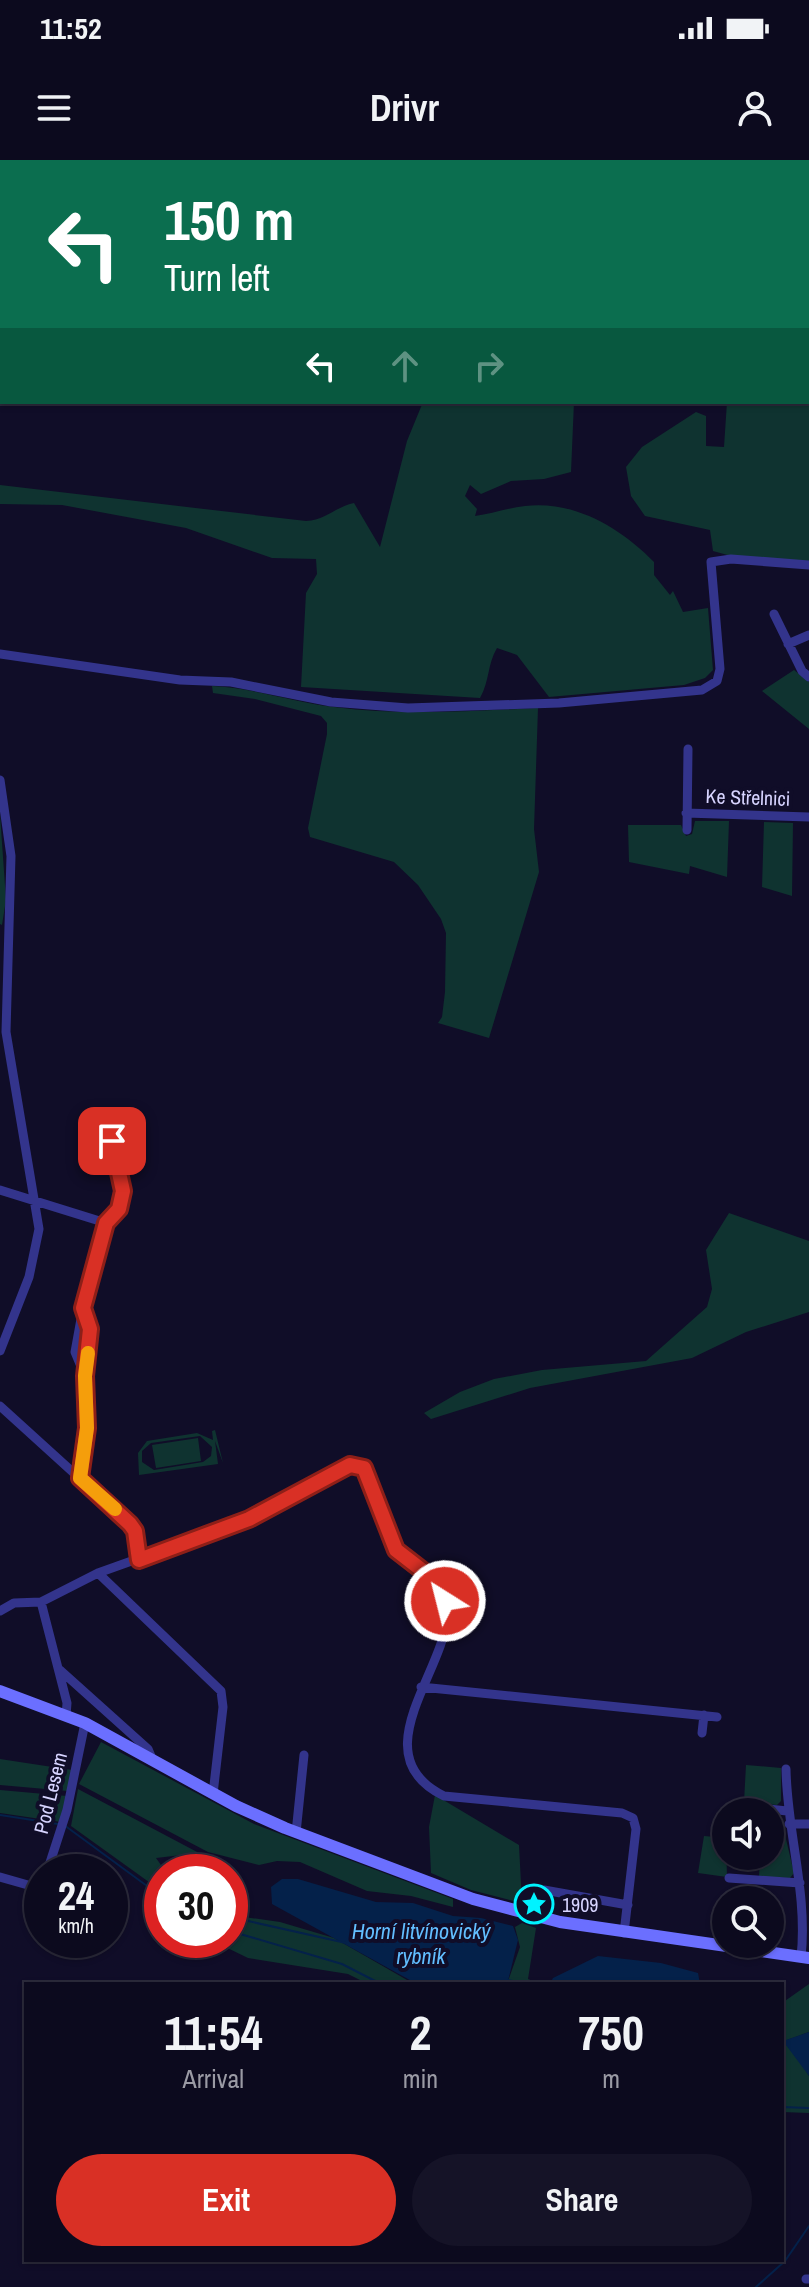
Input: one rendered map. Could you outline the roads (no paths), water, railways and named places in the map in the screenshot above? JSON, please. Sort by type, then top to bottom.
[{"type":"street","points":[[0,644],[0,656],[180,680],[231,682],[331,702],[408,708],[559,703],[702,690],[717,681],[720,669],[711,562],[731,559],[809,565]]},
{"type":"street","points":[[774,614],[802,671],[809,677]]},
{"type":"street","points":[[788,644],[809,635]]},
{"type":"street","name":"Ke Střelnici","points":[[687,830],[688,749]]},
{"type":"street","points":[[0,780],[11,856],[5,1020],[37,1200],[39,1229],[34,1262],[0,1351]]},
{"type":"street","name":"Ke Střelnici","points":[[686,813],[809,817]]},
{"type":"street","points":[[80,1478],[87,1428],[85,1376],[90,1329],[83,1308],[106,1223],[119,1209],[123,1191],[112,1141]]},
{"type":"street","points":[[0,1190],[106,1223]]},
{"type":"street","points":[[0,1406],[130,1524],[135,1531],[139,1560]]},
{"type":"street","points":[[0,1611],[14,1603],[41,1602],[98,1573],[249,1519],[350,1465],[360,1465],[364,1468],[396,1550],[442,1589],[447,1617],[411,1723],[409,1758],[416,1777],[426,1787],[461,1799],[622,1813],[633,1818],[636,1829],[624,1933]]},
{"type":"street","points":[[98,1573],[211,1677],[221,1691],[223,1707],[213,1794]]},
{"type":"street","points":[[41,1602],[60,1670],[66,1716]]},
{"type":"street","points":[[60,1670],[148,1749],[153,1762]]},
{"type":"street","points":[[421,1687],[717,1717]]},
{"type":"street","points":[[2,1696],[85,1723],[213,1794],[296,1833],[473,1899],[533,1916],[624,1933],[805,1958],[800,1883],[787,1811],[786,1769]]},
{"type":"street","points":[[702,1733],[704,1715]]},
{"type":"street","name":"Pod Lesem","points":[[53,1854],[67,1810],[85,1723]]},
{"type":"street","points":[[296,1833],[304,1755]]},
{"type":"street","points":[[789,1824],[809,1824]]},
{"type":"street","points":[[0,1877],[24,1883]]},
{"type":"street","points":[[729,1878],[800,1883]]},
{"type":"street","points":[[544,1890],[628,1905]]},
{"type":"water","name":"Horní litvínovický rybník","points":[[282,1879],[298,1879],[376,1902],[413,1903],[453,1916],[481,1918],[513,1926],[518,1940],[508,1981],[413,1982],[272,1904],[271,1887]]},
{"type":"water","points":[[598,1956],[661,1963],[698,1973],[700,1982],[551,1982],[553,1978]]},
{"type":"water","points":[[809,2032],[809,2076],[786,2045],[786,2040]]},
{"type":"waterway","points":[[0,1815],[58,1824]]},
{"type":"waterway","points":[[64,1825],[144,1884]]},
{"type":"waterway","points":[[248,1921],[346,1943]]},
{"type":"waterway","points":[[248,1936],[342,1964],[377,1982]]},
{"type":"waterway","points":[[508,1980],[516,1982]]},
{"type":"waterway","points":[[784,2107],[809,2108]]},
{"type":"waterway","points":[[784,2262],[809,2226]]},
{"type":"waterway","points":[[756,2287],[784,2262]]},
{"type":"place","name":"1909","points":[[534,1904]]}]
